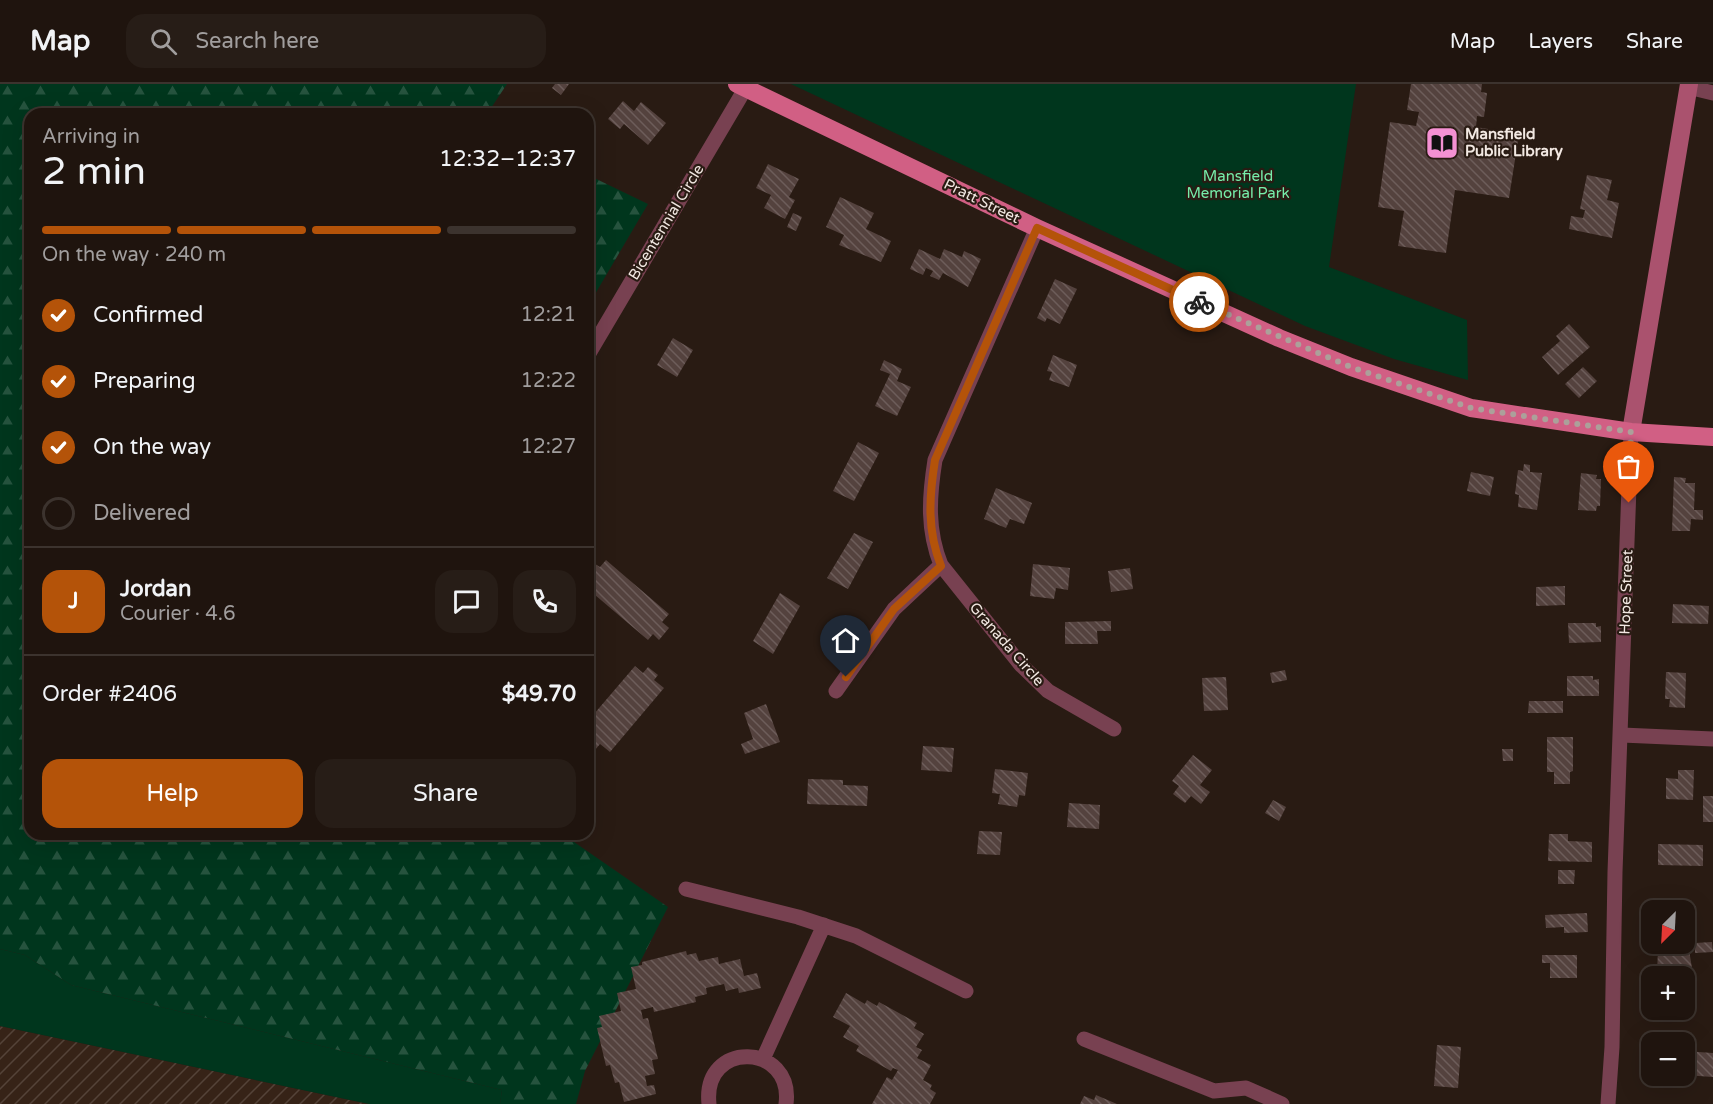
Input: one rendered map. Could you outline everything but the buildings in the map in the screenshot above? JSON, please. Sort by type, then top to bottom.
[{"type":"main road","name":"Hope Street","points":[[1631,432],[1688,85]]},
{"type":"main road","name":"Pratt Street","points":[[741,87],[1037,228],[1279,338],[1417,390],[1471,408],[1631,432],[1713,437]]},
{"type":"street","points":[[1688,85],[1713,93]]},
{"type":"street","name":"Bicentennial Circle","points":[[594,344],[741,87]]},
{"type":"street","points":[[836,691],[894,609],[941,566],[933,546],[930,518],[929,497],[935,460],[1037,228]]},
{"type":"street","name":"Hope Street","points":[[1608,1104],[1631,432]]},
{"type":"street","name":"Granada Circle","points":[[941,566],[1021,665],[1048,691],[1114,729]]},
{"type":"street","points":[[1622,735],[1713,739]]},
{"type":"street","points":[[686,889],[824,925],[856,936],[966,991]]},
{"type":"street","points":[[763,1059],[824,925]]},
{"type":"street","points":[[1084,1039],[1212,1097],[1246,1088],[1282,1104]]},
{"type":"street","points":[[708,1104],[709,1083],[722,1065],[741,1056],[763,1059],[774,1066],[782,1077],[786,1089],[786,1104]]},
{"type":"shaded area","points":[[0,1026],[369,1104],[0,1104]]},
{"type":"green space","points":[[0,84],[507,84],[491,108],[24,108],[24,840],[568,840],[574,842],[668,907],[585,1071],[576,1104],[500,1104],[502,1090],[71,985],[25,955],[0,949]]},
{"type":"green space","name":"Mansfield Memorial Park","points":[[791,84],[1356,84],[1329,267],[1467,320],[1468,380],[1394,359],[1305,326]]},
{"type":"green space","points":[[594,178],[648,204],[594,296]]},
{"type":"green space","points":[[0,949],[25,955],[71,985],[502,1090],[500,1104],[369,1104],[0,1026]]},
{"type":"way so far","points":[[1199,302],[1351,367],[1471,408],[1631,432],[1629,503]]},
{"type":"place","name":"Mansfield Public Library","points":[[1442,143]]},
{"type":"route","points":[[846,677],[894,609],[941,566],[933,546],[930,518],[929,497],[935,460],[1037,228],[1199,302]]}]
